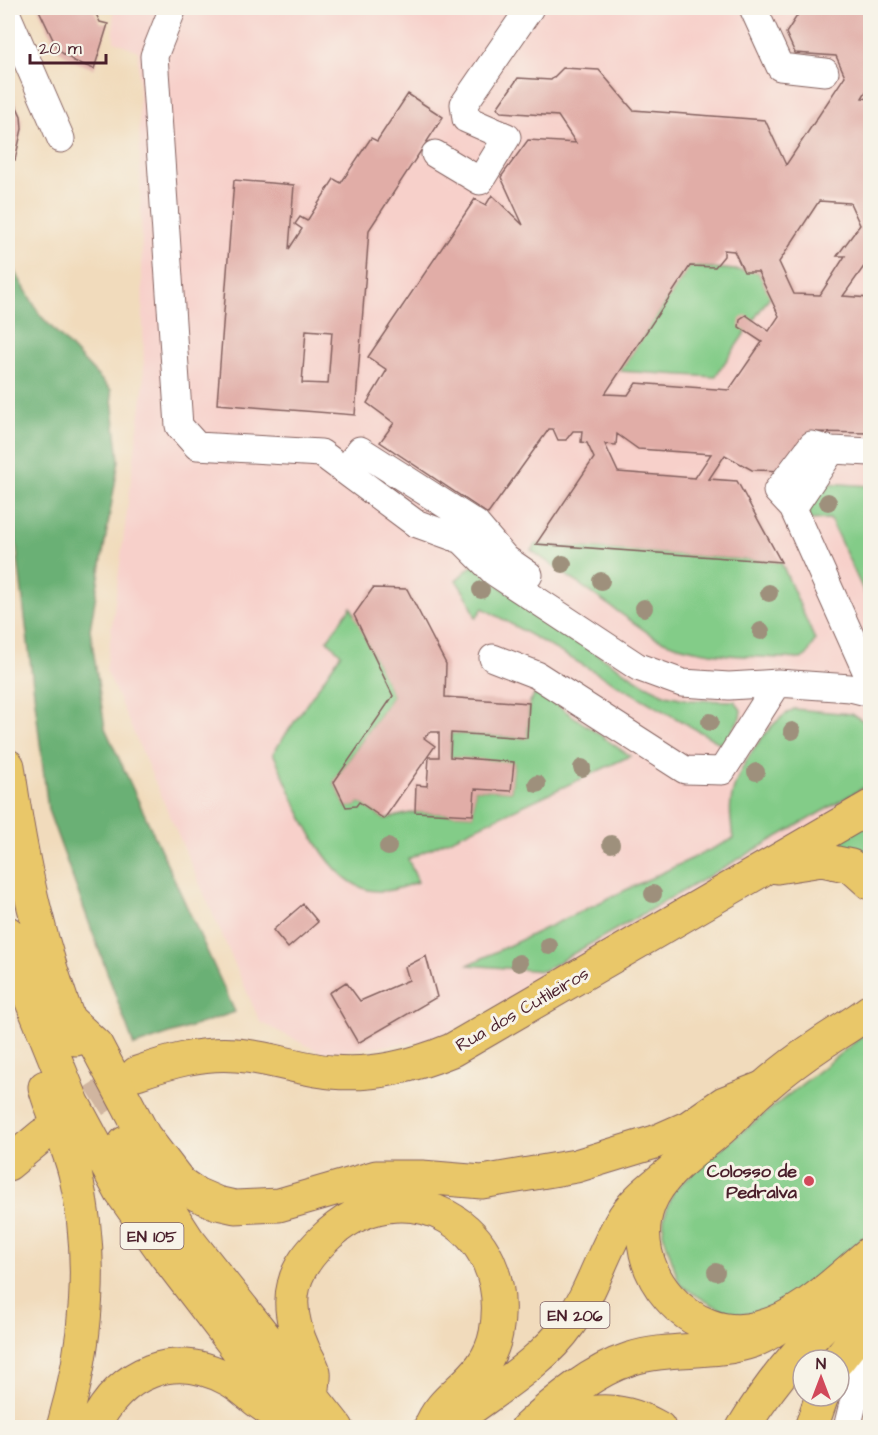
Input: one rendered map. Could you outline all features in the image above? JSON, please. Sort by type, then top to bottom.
[{"type":"main road","name":"EN 105","points":[[8,766],[23,869],[56,1026]]},
{"type":"main road","name":"Rua dos Cutileiros","points":[[137,1073],[200,1055],[236,1055],[332,1072],[376,1072],[430,1059],[452,1050],[769,868],[800,846],[870,807]]},
{"type":"main road","points":[[769,868],[822,860],[851,866],[870,883]]},
{"type":"main road","name":"EN 105","points":[[8,933],[56,1026],[88,1070],[137,1165],[195,1249],[301,1415],[337,1428]]},
{"type":"main road","points":[[823,1042],[870,989]]},
{"type":"main road","points":[[799,1311],[756,1329],[730,1331],[703,1324],[686,1314],[671,1301],[650,1267],[645,1228],[649,1204],[668,1174],[722,1128],[762,1088],[823,1042],[870,1011]]},
{"type":"main road","points":[[63,1428],[79,1365],[85,1258],[75,1173],[39,1066],[56,1026],[96,1045],[144,1136],[169,1170],[196,1194],[217,1203],[235,1207],[279,1205],[376,1177],[423,1177],[482,1182],[576,1166],[655,1142],[689,1127],[724,1103],[762,1088]]},
{"type":"main road","points":[[8,1164],[43,1135]]},
{"type":"main road","name":"EN 206","points":[[446,1428],[534,1360],[567,1327],[588,1296],[621,1222],[639,1198],[668,1174]]},
{"type":"main road","points":[[93,1428],[114,1395],[132,1380],[152,1369],[173,1365],[192,1365],[209,1370],[232,1381],[258,1404],[301,1415],[314,1372],[292,1319],[294,1286],[308,1255],[335,1228],[370,1209],[409,1203],[442,1213],[466,1228],[484,1251],[494,1274],[499,1306],[496,1335],[482,1368],[434,1415],[430,1428]]},
{"type":"main road","points":[[527,1428],[568,1394],[595,1376],[629,1359],[662,1353],[713,1349],[753,1341],[778,1328],[870,1253]]},
{"type":"main road","points":[[743,1428],[776,1378],[827,1320],[870,1280]]},
{"type":"main road","points":[[847,1348],[870,1319]]},
{"type":"main road","points":[[757,1428],[776,1378]]},
{"type":"main road","points":[[811,1428],[818,1408]]},
{"type":"main road","points":[[559,1428],[584,1414],[604,1412],[627,1414],[659,1428]]},
{"type":"street","points":[[173,8],[154,56],[179,426],[196,446],[321,453],[415,523],[469,532],[640,651],[682,666],[727,671],[778,683],[864,680]]},
{"type":"street","points":[[435,154],[480,181],[507,137],[466,119],[464,104],[530,8]]},
{"type":"street","points":[[753,8],[780,67],[825,72]]},
{"type":"street","points":[[8,17],[62,139]]},
{"type":"street","points":[[870,452],[832,450],[793,508],[864,680],[870,708]]},
{"type":"street","points":[[493,658],[537,675],[686,770],[722,771],[778,683]]},
{"type":"street","points":[[847,1428],[870,1335]]},
{"type":"shaded area","points":[[113,8],[870,8],[870,794],[436,1040],[322,1053],[260,1022],[106,670],[144,381],[138,51],[114,41]]},
{"type":"green space","points":[[8,259],[40,315],[111,390],[119,460],[90,629],[105,728],[235,1012],[134,1046],[48,810],[8,475]]},
{"type":"green space","points":[[690,266],[758,272],[770,296],[715,377],[620,371]]},
{"type":"green space","points":[[826,483],[870,486],[870,605],[830,519],[809,520],[809,508]]},
{"type":"green space","points":[[536,544],[781,562],[815,640],[807,655],[801,659],[726,655],[672,644],[654,637],[531,550]]},
{"type":"green space","points":[[473,565],[545,621],[644,684],[666,695],[690,700],[735,701],[741,710],[740,718],[723,745],[483,608],[476,618],[469,600],[456,580]]},
{"type":"green space","points":[[351,607],[393,696],[334,782],[346,807],[356,806],[359,802],[384,819],[415,812],[473,815],[475,789],[511,791],[514,763],[450,757],[451,733],[527,738],[529,703],[537,691],[630,756],[408,859],[418,882],[387,891],[362,888],[344,877],[328,860],[314,839],[273,753],[341,654],[327,640]]},
{"type":"green space","points":[[794,709],[852,714],[870,725],[870,784],[543,971],[468,965],[733,839],[730,807],[734,789],[745,762],[773,725]]},
{"type":"green space","points":[[870,816],[870,865],[820,844]]},
{"type":"green space","points":[[870,1030],[870,1232],[807,1286],[770,1308],[752,1314],[728,1313],[680,1285],[663,1233],[664,1217],[674,1190],[713,1155]]},
{"type":"building","points":[[38,8],[93,8],[100,22],[108,24],[94,69],[74,61],[58,50]]},
{"type":"building","points":[[802,8],[870,8],[870,85],[862,98],[870,99],[870,258],[843,296],[870,298],[868,379],[870,381],[870,433],[811,432],[785,471],[752,470],[725,455],[709,479],[737,481],[781,562],[536,544],[594,458],[587,443],[581,442],[582,431],[573,431],[566,440],[558,440],[553,429],[549,429],[488,514],[380,442],[394,423],[367,403],[387,370],[368,357],[475,199],[486,205],[492,195],[523,225],[501,177],[528,140],[576,143],[558,116],[501,112],[497,108],[518,78],[551,80],[563,68],[599,70],[633,110],[765,120],[786,165],[845,76],[836,56],[795,53],[786,33]],"holes":[[[819,201],[850,203],[860,225],[837,256],[845,256],[820,295],[794,294],[779,262]],[[724,250],[734,251],[744,272],[758,272],[779,316],[769,331],[746,315],[740,319],[739,327],[762,342],[729,390],[636,383],[628,395],[605,394],[690,266],[715,267],[724,256]],[[617,434],[638,449],[711,454],[695,478],[618,472],[605,444],[616,445]]]},
{"type":"building","points":[[8,87],[21,116],[22,129],[15,160],[8,157]]},
{"type":"building","points":[[408,94],[443,117],[369,230],[355,415],[217,404],[234,180],[294,185],[289,249],[302,229],[295,224],[300,217],[307,221],[334,179],[341,183],[371,138],[377,141]],"holes":[[[306,330],[332,332],[328,384],[302,383]]]},
{"type":"building","points":[[373,588],[407,589],[446,664],[445,697],[529,703],[527,738],[451,733],[450,757],[514,762],[511,791],[475,789],[473,815],[415,812],[416,785],[427,786],[429,757],[439,757],[439,732],[430,732],[424,738],[435,746],[384,819],[359,802],[356,806],[346,807],[334,782],[393,696],[354,615]]},
{"type":"building","points":[[303,904],[318,922],[288,948],[273,930]]},
{"type":"building","points":[[426,956],[437,997],[358,1043],[329,993],[346,982],[360,1001],[409,980],[405,967]]},
{"type":"tunnel","points":[[53,1128],[137,1073]]},
{"type":"place","name":"Colosso de Pedralva","points":[[809,1181]]}]
